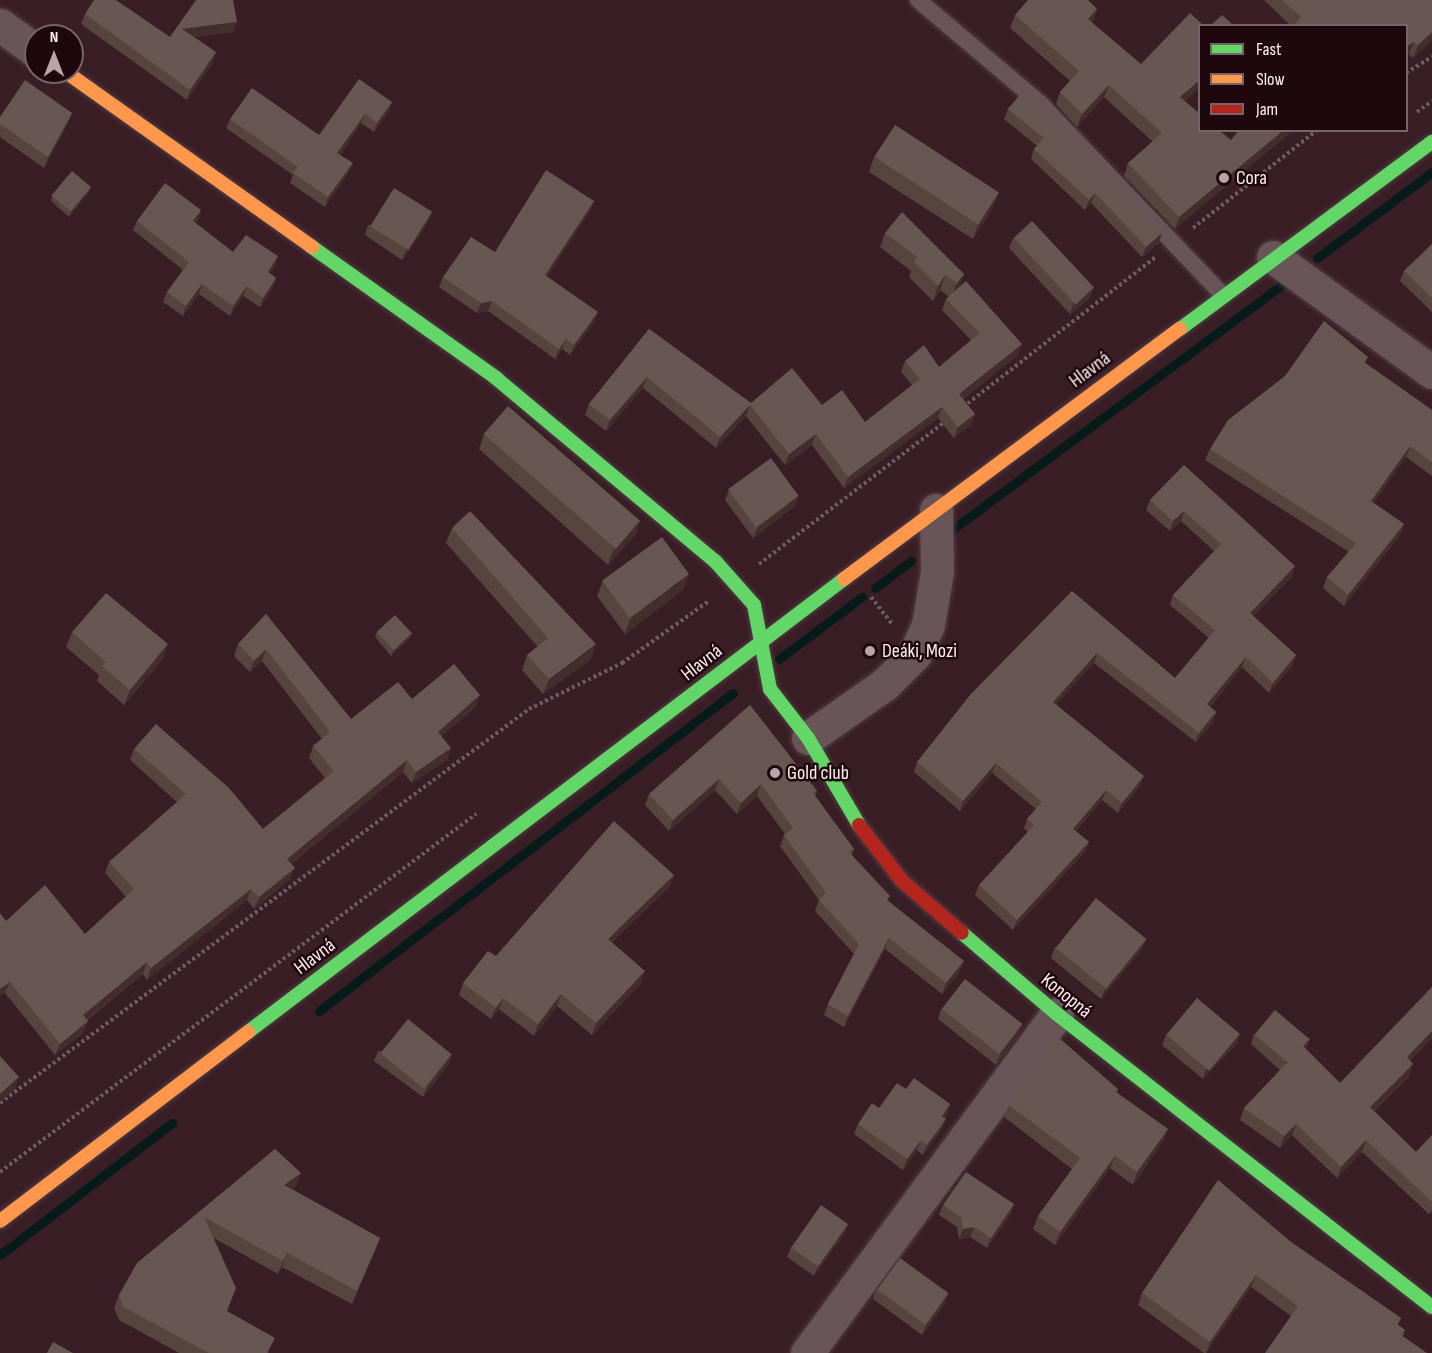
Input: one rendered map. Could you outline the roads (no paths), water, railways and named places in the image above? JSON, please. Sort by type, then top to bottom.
[{"type":"street","points":[[0,25],[24,42]]},
{"type":"street","name":"Konopná","points":[[83,84],[496,378],[735,583],[754,605],[758,644],[770,689],[808,738],[843,804],[902,881],[1057,1014],[1432,1307]]},
{"type":"street","name":"Hlavná","points":[[0,1221],[758,644],[1222,295],[1432,142]]},
{"type":"street","points":[[1274,257],[1432,372]]},
{"type":"street","points":[[808,738],[885,684],[915,654],[928,625],[937,571],[936,510]]},
{"type":"street","points":[[807,1353],[1057,1014]]},
{"type":"lane","points":[[918,0],[1041,104],[1176,241],[1222,295]]},
{"type":"waterway","points":[[1317,258],[1432,172]]},
{"type":"waterway","points":[[949,532],[1281,285]]},
{"type":"waterway","points":[[875,588],[911,561]]},
{"type":"waterway","points":[[779,659],[862,597]]},
{"type":"waterway","points":[[319,1011],[733,693]]},
{"type":"waterway","points":[[0,1255],[172,1123]]},
{"type":"place","name":"Cora","points":[[1224,178]]},
{"type":"place","name":"Deáki, Mozi","points":[[870,651]]},
{"type":"place","name":"Gold club","points":[[775,773]]}]
